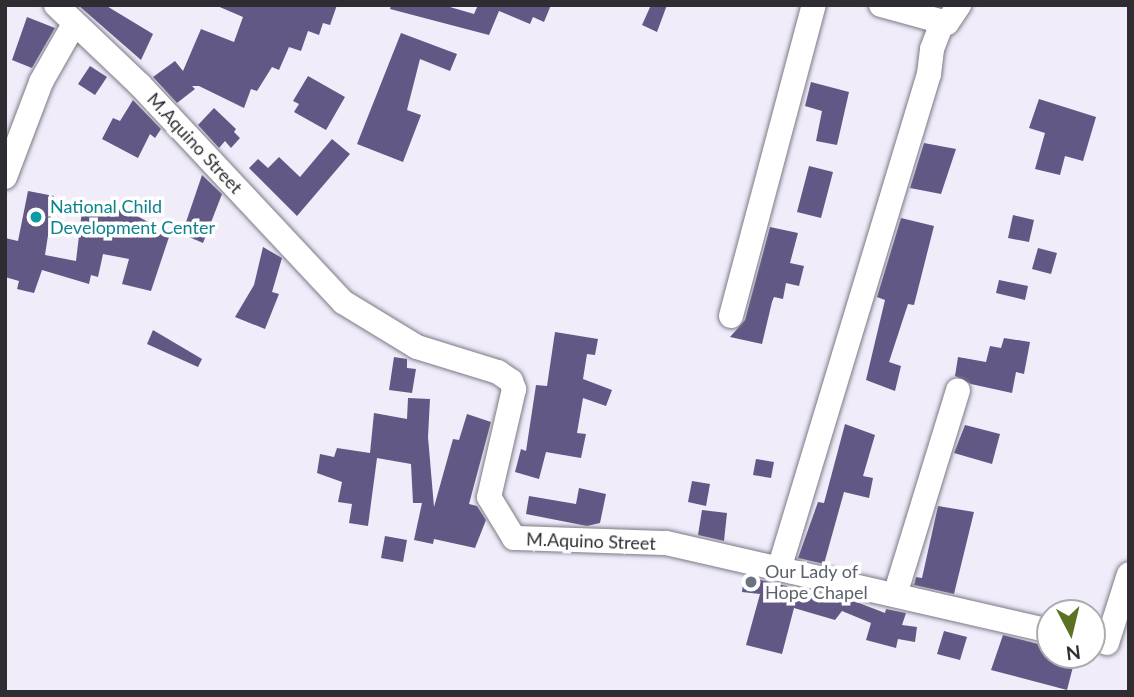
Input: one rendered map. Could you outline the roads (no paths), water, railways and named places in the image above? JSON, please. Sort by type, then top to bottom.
[{"type":"street","name":"M.Aquino Street","points":[[56,5],[73,26],[140,85],[343,302],[417,347],[498,372],[511,381],[514,389],[489,498],[514,538],[666,543],[780,566],[1036,628]]},
{"type":"street","points":[[731,316],[814,5]]},
{"type":"street","points":[[881,5],[953,14]]},
{"type":"street","points":[[780,566],[929,74],[932,49],[941,24],[953,14]]},
{"type":"street","points":[[5,177],[41,82],[73,26]]},
{"type":"street","points":[[895,595],[958,390]]},
{"type":"street","points":[[1109,644],[1129,574]]},
{"type":"place","name":"National Child Development Center","points":[[36,217]]},
{"type":"place","name":"Our Lady of Hope Chapel","points":[[751,582]]}]
